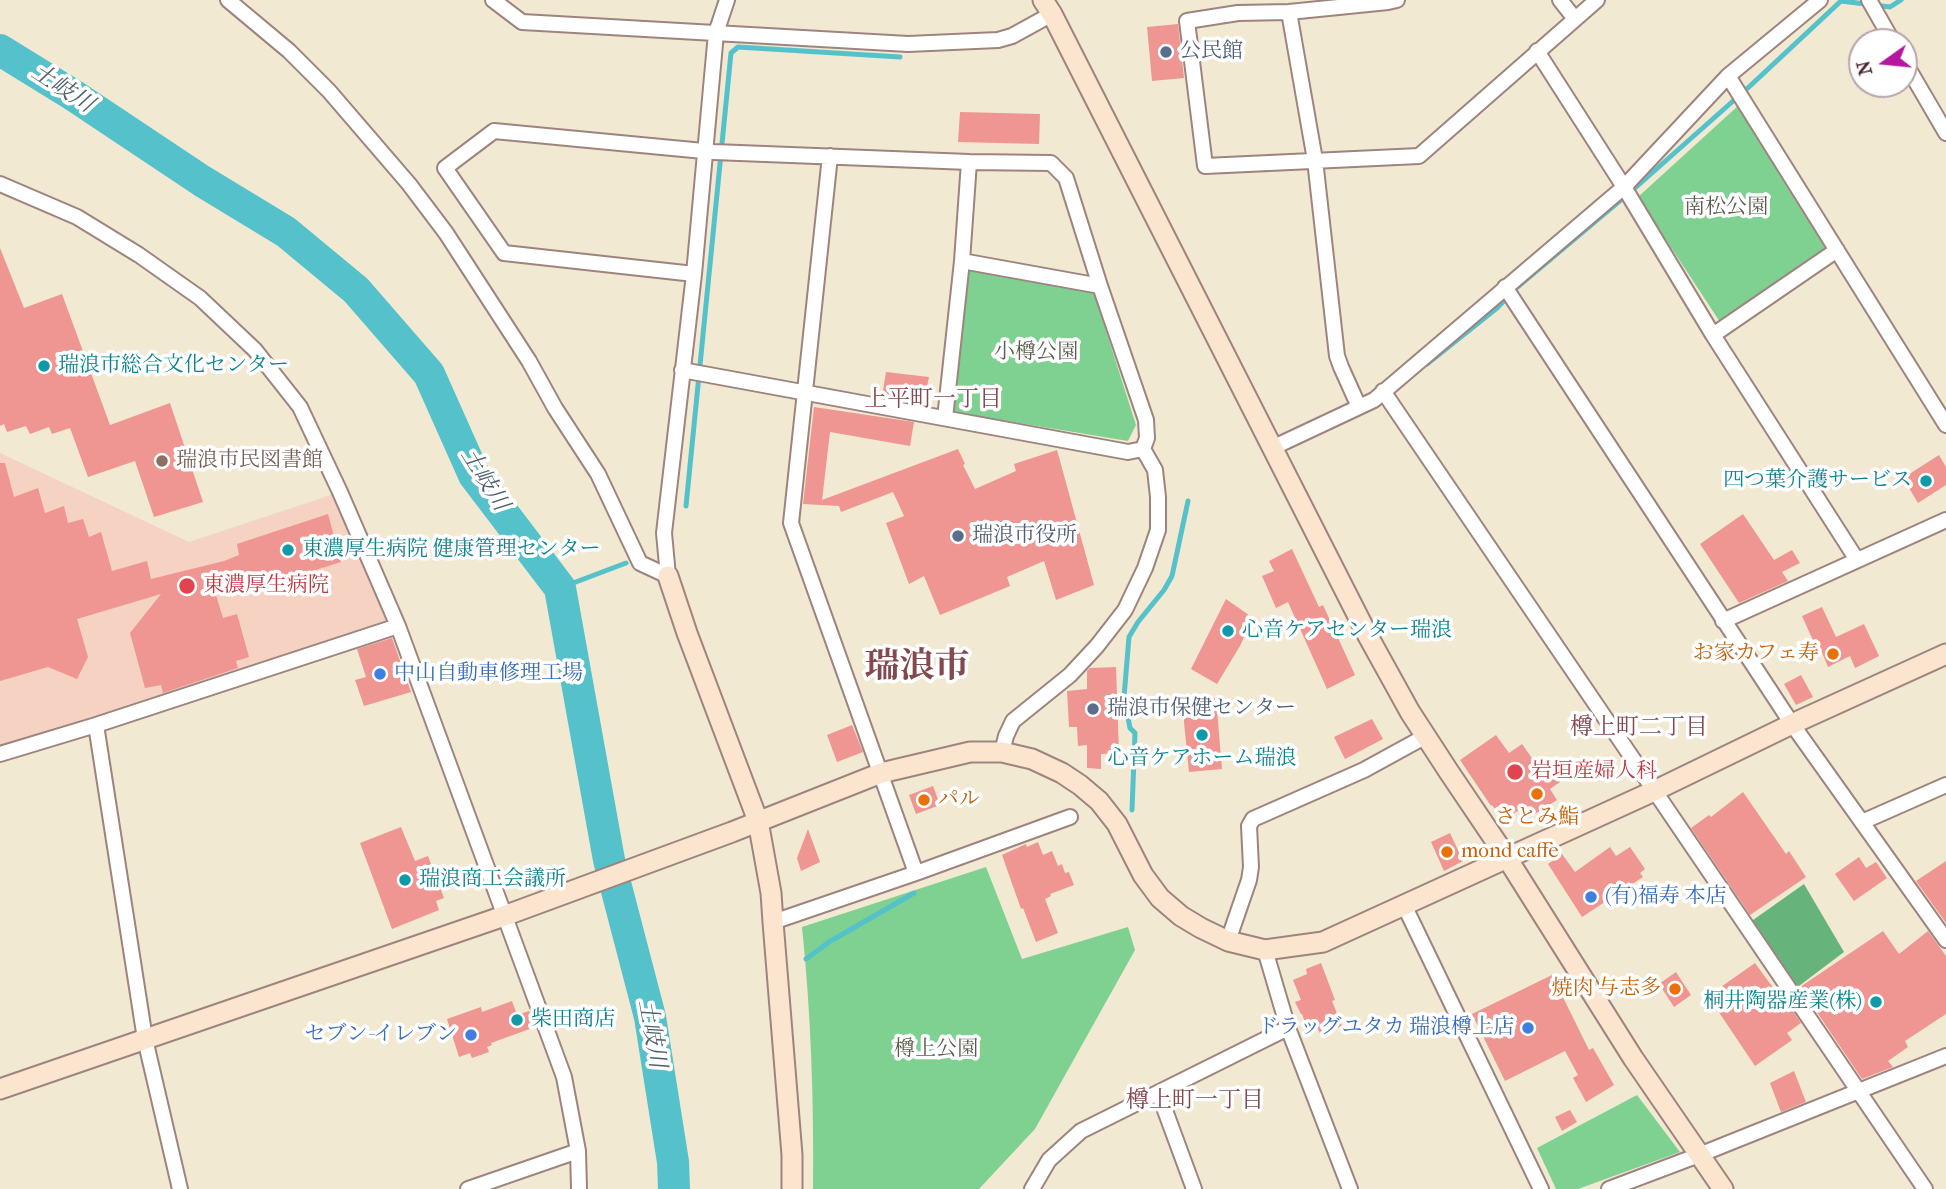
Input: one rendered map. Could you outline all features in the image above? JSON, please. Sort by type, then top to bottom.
[{"type":"street","points":[[228,0],[289,51],[328,91],[409,184],[446,233],[598,474],[640,563],[668,576]]},
{"type":"street","points":[[493,0],[522,22],[908,44],[998,40],[1012,36],[1047,7],[1274,447],[1368,636],[1410,712],[1507,858],[1633,1058],[1723,1189]]},
{"type":"street","points":[[727,0],[716,33],[716,152],[694,274],[693,372],[664,533],[668,576],[758,821],[774,922],[792,1155],[792,1189]]},
{"type":"street","points":[[1397,0],[1289,12],[1234,6],[1187,21],[1205,166],[1419,156],[1597,0]]},
{"type":"street","points":[[1560,0],[1575,19]]},
{"type":"street","points":[[1274,447],[1374,400],[1624,187],[1728,76],[1820,0]]},
{"type":"street","points":[[1869,0],[1885,28]]},
{"type":"street","points":[[1289,12],[1315,160],[1338,356],[1359,407]]},
{"type":"street","points":[[1537,51],[1624,187],[1713,335],[1857,560]]},
{"type":"street","points":[[1728,76],[1946,425]]},
{"type":"street","points":[[1918,85],[1946,133]]},
{"type":"street","points":[[694,274],[504,253],[445,168],[494,131],[716,152],[1051,163],[1066,178],[1146,420],[1147,438],[1143,449],[1155,470],[1158,496],[1157,530],[1145,568],[1125,610],[1070,675],[1013,721],[1002,752]]},
{"type":"street","points":[[830,156],[791,523],[916,873]]},
{"type":"street","points":[[945,418],[962,261],[969,162]]},
{"type":"street","points":[[0,184],[77,217],[139,255],[200,298],[255,350],[300,407],[398,626],[564,1077],[578,1151],[579,1189]]},
{"type":"street","points":[[1713,335],[1837,250]]},
{"type":"street","points":[[962,261],[1100,286]]},
{"type":"street","points":[[1505,287],[1792,724],[1946,940]]},
{"type":"street","points":[[693,372],[1128,452],[1143,449]]},
{"type":"street","points":[[1384,391],[1925,1189]]},
{"type":"street","points":[[1723,621],[1946,520]]},
{"type":"street","points":[[0,754],[398,626]]},
{"type":"street","points":[[0,1089],[504,916],[732,832],[881,773],[970,752],[1002,752],[1032,759],[1080,785],[1117,824],[1143,875],[1160,898],[1200,928],[1228,941],[1265,950],[1323,942],[1946,654]]},
{"type":"street","points":[[96,725],[145,1039],[180,1189]]},
{"type":"street","points":[[1228,941],[1249,880],[1249,826],[1253,819],[1364,770],[1426,736]]},
{"type":"street","points":[[1862,822],[1946,785]]},
{"type":"street","points":[[774,922],[1070,817]]},
{"type":"street","points":[[1405,905],[1541,1189]]},
{"type":"street","points":[[1265,950],[1288,1028],[1350,1189]]},
{"type":"street","points":[[1032,1189],[1049,1160],[1081,1131],[1288,1028]]},
{"type":"street","points":[[1609,1189],[1946,1056]]},
{"type":"street","points":[[1159,1094],[1194,1189]]},
{"type":"street","points":[[468,1189],[578,1151]]},
{"type":"shaded area","name":"東濃厚生病院","points":[[0,453],[189,542],[340,492],[389,629],[0,745]]},
{"type":"green space","name":"南松公園","points":[[1739,105],[1830,247],[1720,322],[1638,197]]},
{"type":"green space","name":"小樽公園","points":[[969,269],[1093,290],[1136,425],[1128,441],[952,412]]},
{"type":"green space","name":"樽上公園","points":[[986,867],[1022,959],[1128,927],[1135,950],[1035,1129],[979,1189],[813,1189],[811,1058],[802,927]]},
{"type":"green space","points":[[1804,884],[1844,952],[1791,992],[1746,925]]},
{"type":"green space","points":[[1637,1095],[1680,1152],[1578,1189],[1556,1189],[1537,1148]]},
{"type":"building","name":"公民館","points":[[1178,24],[1184,78],[1152,81],[1147,27]]},
{"type":"building","points":[[960,112],[1040,114],[1039,144],[958,142]]},
{"type":"building","name":"瑞浪市総合文化センター","points":[[0,248],[24,308],[62,294],[110,425],[170,403],[203,502],[154,517],[135,461],[88,477],[70,428],[52,434],[49,427],[30,434],[26,426],[7,432],[4,424],[0,426]]},
{"type":"building","points":[[886,372],[929,377],[924,401],[917,400],[917,403],[882,397]]},
{"type":"building","points":[[814,407],[914,422],[910,446],[830,432],[822,500],[958,449],[975,489],[1016,471],[1014,464],[1057,450],[1094,585],[1056,600],[1044,561],[1007,577],[1010,586],[940,615],[924,576],[909,584],[886,523],[904,516],[893,492],[841,512],[839,506],[803,504]]},
{"type":"building","name":"四つ葉介護サービス","points":[[1939,455],[1946,467],[1946,485],[1918,503],[1903,478]]},
{"type":"building","points":[[0,463],[5,463],[14,497],[38,488],[45,513],[64,506],[68,523],[83,519],[89,537],[101,532],[112,571],[147,561],[151,579],[224,561],[239,555],[237,544],[328,514],[341,562],[290,578],[291,583],[270,591],[268,586],[250,592],[244,570],[211,579],[223,618],[237,614],[249,657],[236,661],[238,668],[163,693],[161,685],[145,688],[130,633],[161,594],[77,619],[88,657],[77,679],[48,667],[0,681]]},
{"type":"building","points":[[1743,514],[1774,560],[1792,550],[1800,563],[1782,572],[1788,581],[1739,603],[1700,544]]},
{"type":"building","points":[[1292,549],[1319,607],[1323,605],[1355,675],[1327,689],[1288,602],[1276,608],[1262,576],[1274,571],[1269,561]]},
{"type":"building","name":"心音ケアセンター瑞浪","points":[[1226,599],[1253,618],[1217,684],[1191,669]]},
{"type":"building","points":[[1822,607],[1836,637],[1864,624],[1879,656],[1855,668],[1850,656],[1828,667],[1802,616]]},
{"type":"building","points":[[392,638],[411,692],[364,706],[355,680],[366,677],[357,649]]},
{"type":"building","name":"瑞浪市保健センター","points":[[1116,667],[1119,753],[1101,754],[1101,769],[1087,768],[1087,745],[1078,746],[1077,727],[1069,727],[1067,691],[1087,689],[1087,671],[1090,668]]},
{"type":"building","points":[[1801,675],[1813,697],[1796,705],[1784,684]]},
{"type":"building","name":"心音ケアホーム瑞浪","points":[[1216,698],[1222,769],[1189,772],[1182,702]]},
{"type":"building","points":[[1372,719],[1383,739],[1345,759],[1334,737]]},
{"type":"building","points":[[852,725],[863,752],[837,762],[827,735]]},
{"type":"building","name":"岩垣産婦人科","points":[[1496,735],[1509,753],[1522,744],[1536,764],[1544,759],[1560,782],[1550,789],[1557,800],[1527,819],[1521,809],[1503,820],[1460,760]]},
{"type":"building","name":"パル","points":[[933,786],[940,805],[916,814],[909,795]]},
{"type":"building","points":[[1743,792],[1786,854],[1789,851],[1806,877],[1750,915],[1691,828],[1709,815],[1711,817]]},
{"type":"building","name":"瑞浪商工会議所","points":[[401,827],[415,861],[428,856],[444,898],[436,901],[439,910],[392,929],[360,843]]},
{"type":"building","points":[[808,829],[820,862],[801,871],[797,858]]},
{"type":"building","name":"mond caffe","points":[[1450,833],[1463,861],[1444,871],[1431,842]]},
{"type":"building","points":[[1038,842],[1043,855],[1052,851],[1058,866],[1062,864],[1065,873],[1069,872],[1074,885],[1050,894],[1051,896],[1045,899],[1058,933],[1036,942],[1002,855],[1026,844],[1027,847]]},
{"type":"building","name":"(有)福寿 本店","points":[[1610,847],[1616,856],[1630,847],[1645,869],[1640,873],[1643,877],[1582,917],[1548,864],[1562,854],[1575,872]]},
{"type":"building","points":[[1859,857],[1866,868],[1876,862],[1887,878],[1854,901],[1835,874]]},
{"type":"building","points":[[1946,861],[1946,923],[1916,881]]},
{"type":"building","name":"桐井陶器産業(株)","points":[[1883,931],[1899,954],[1928,931],[1946,956],[1946,1014],[1905,1041],[1908,1047],[1888,1061],[1893,1067],[1862,1079],[1800,987]]},
{"type":"building","points":[[1321,963],[1342,1026],[1320,1034],[1315,1021],[1306,1025],[1295,1002],[1301,1000],[1293,980],[1307,974],[1306,969]]},
{"type":"building","points":[[1755,963],[1801,1023],[1787,1033],[1792,1040],[1755,1066],[1708,996]]},
{"type":"building","name":"焼肉 与志多","points":[[1676,972],[1691,995],[1674,1007],[1659,984]]},
{"type":"building","points":[[1552,975],[1589,1050],[1593,1048],[1614,1085],[1586,1102],[1573,1078],[1578,1075],[1565,1051],[1505,1081],[1472,1014]]},
{"type":"building","points":[[512,1001],[517,1015],[529,1011],[535,1027],[491,1043],[492,1045],[487,1047],[489,1052],[472,1058],[470,1053],[459,1057],[447,1019],[481,1007],[482,1012]]},
{"type":"building","points":[[1794,1071],[1806,1102],[1781,1112],[1770,1083]]},
{"type":"building","points":[[1570,1110],[1577,1122],[1562,1131],[1555,1117]]},
{"type":"waterway","points":[[1427,364],[1497,308],[1515,289],[1635,188],[1841,1],[1890,7],[1901,0]]},
{"type":"waterway","points":[[686,506],[731,53],[738,47],[900,57]]},
{"type":"waterway","name":"土岐川","points":[[0,50],[286,232],[356,290],[429,374],[474,475],[560,588],[609,860],[650,1017],[673,1162],[674,1189]]},
{"type":"waterway","points":[[1132,810],[1135,733],[1130,728],[1124,697],[1129,637],[1172,576],[1188,501]]},
{"type":"waterway","points":[[560,588],[626,563]]},
{"type":"waterway","points":[[806,959],[829,942],[914,893]]},
{"type":"place","name":"公民館","points":[[1166,52]]},
{"type":"place","name":"瑞浪市総合文化センター","points":[[44,366]]},
{"type":"place","name":"瑞浪市民図書館","points":[[162,461]]},
{"type":"place","name":"四つ葉介護サービス","points":[[1926,481]]},
{"type":"place","name":"瑞浪市役所","points":[[958,536]]},
{"type":"place","name":"東濃厚生病院 健康管理センター","points":[[288,550]]},
{"type":"place","name":"東濃厚生病院","points":[[187,586]]},
{"type":"place","name":"心音ケアセンター瑞浪","points":[[1228,631]]},
{"type":"place","name":"お家カフェ寿","points":[[1833,654]]},
{"type":"place","name":"中山自動車修理工場","points":[[380,674]]},
{"type":"place","name":"瑞浪市保健センター","points":[[1093,709]]},
{"type":"place","name":"心音ケアホーム瑞浪","points":[[1202,735]]},
{"type":"place","name":"岩垣産婦人科","points":[[1515,772]]},
{"type":"place","name":"さとみ鮨","points":[[1537,794]]},
{"type":"place","name":"パル","points":[[924,800]]},
{"type":"place","name":"mond caffe","points":[[1447,852]]},
{"type":"place","name":"瑞浪商工会議所","points":[[405,880]]},
{"type":"place","name":"(有)福寿 本店","points":[[1591,897]]},
{"type":"place","name":"焼肉 与志多","points":[[1675,989]]},
{"type":"place","name":"桐井陶器産業(株)","points":[[1876,1002]]},
{"type":"place","name":"柴田商店","points":[[517,1020]]},
{"type":"place","name":"ドラッグユタカ 瑞浪樽上店","points":[[1528,1028]]},
{"type":"place","name":"セブン-イレブン","points":[[471,1035]]},
{"type":"district","name":"上平町一丁目","points":[[933,400]]},
{"type":"district","name":"瑞浪市","points":[[917,668]]},
{"type":"district","name":"樽上町二丁目","points":[[1639,728]]},
{"type":"district","name":"樽上町一丁目","points":[[1195,1101]]}]
